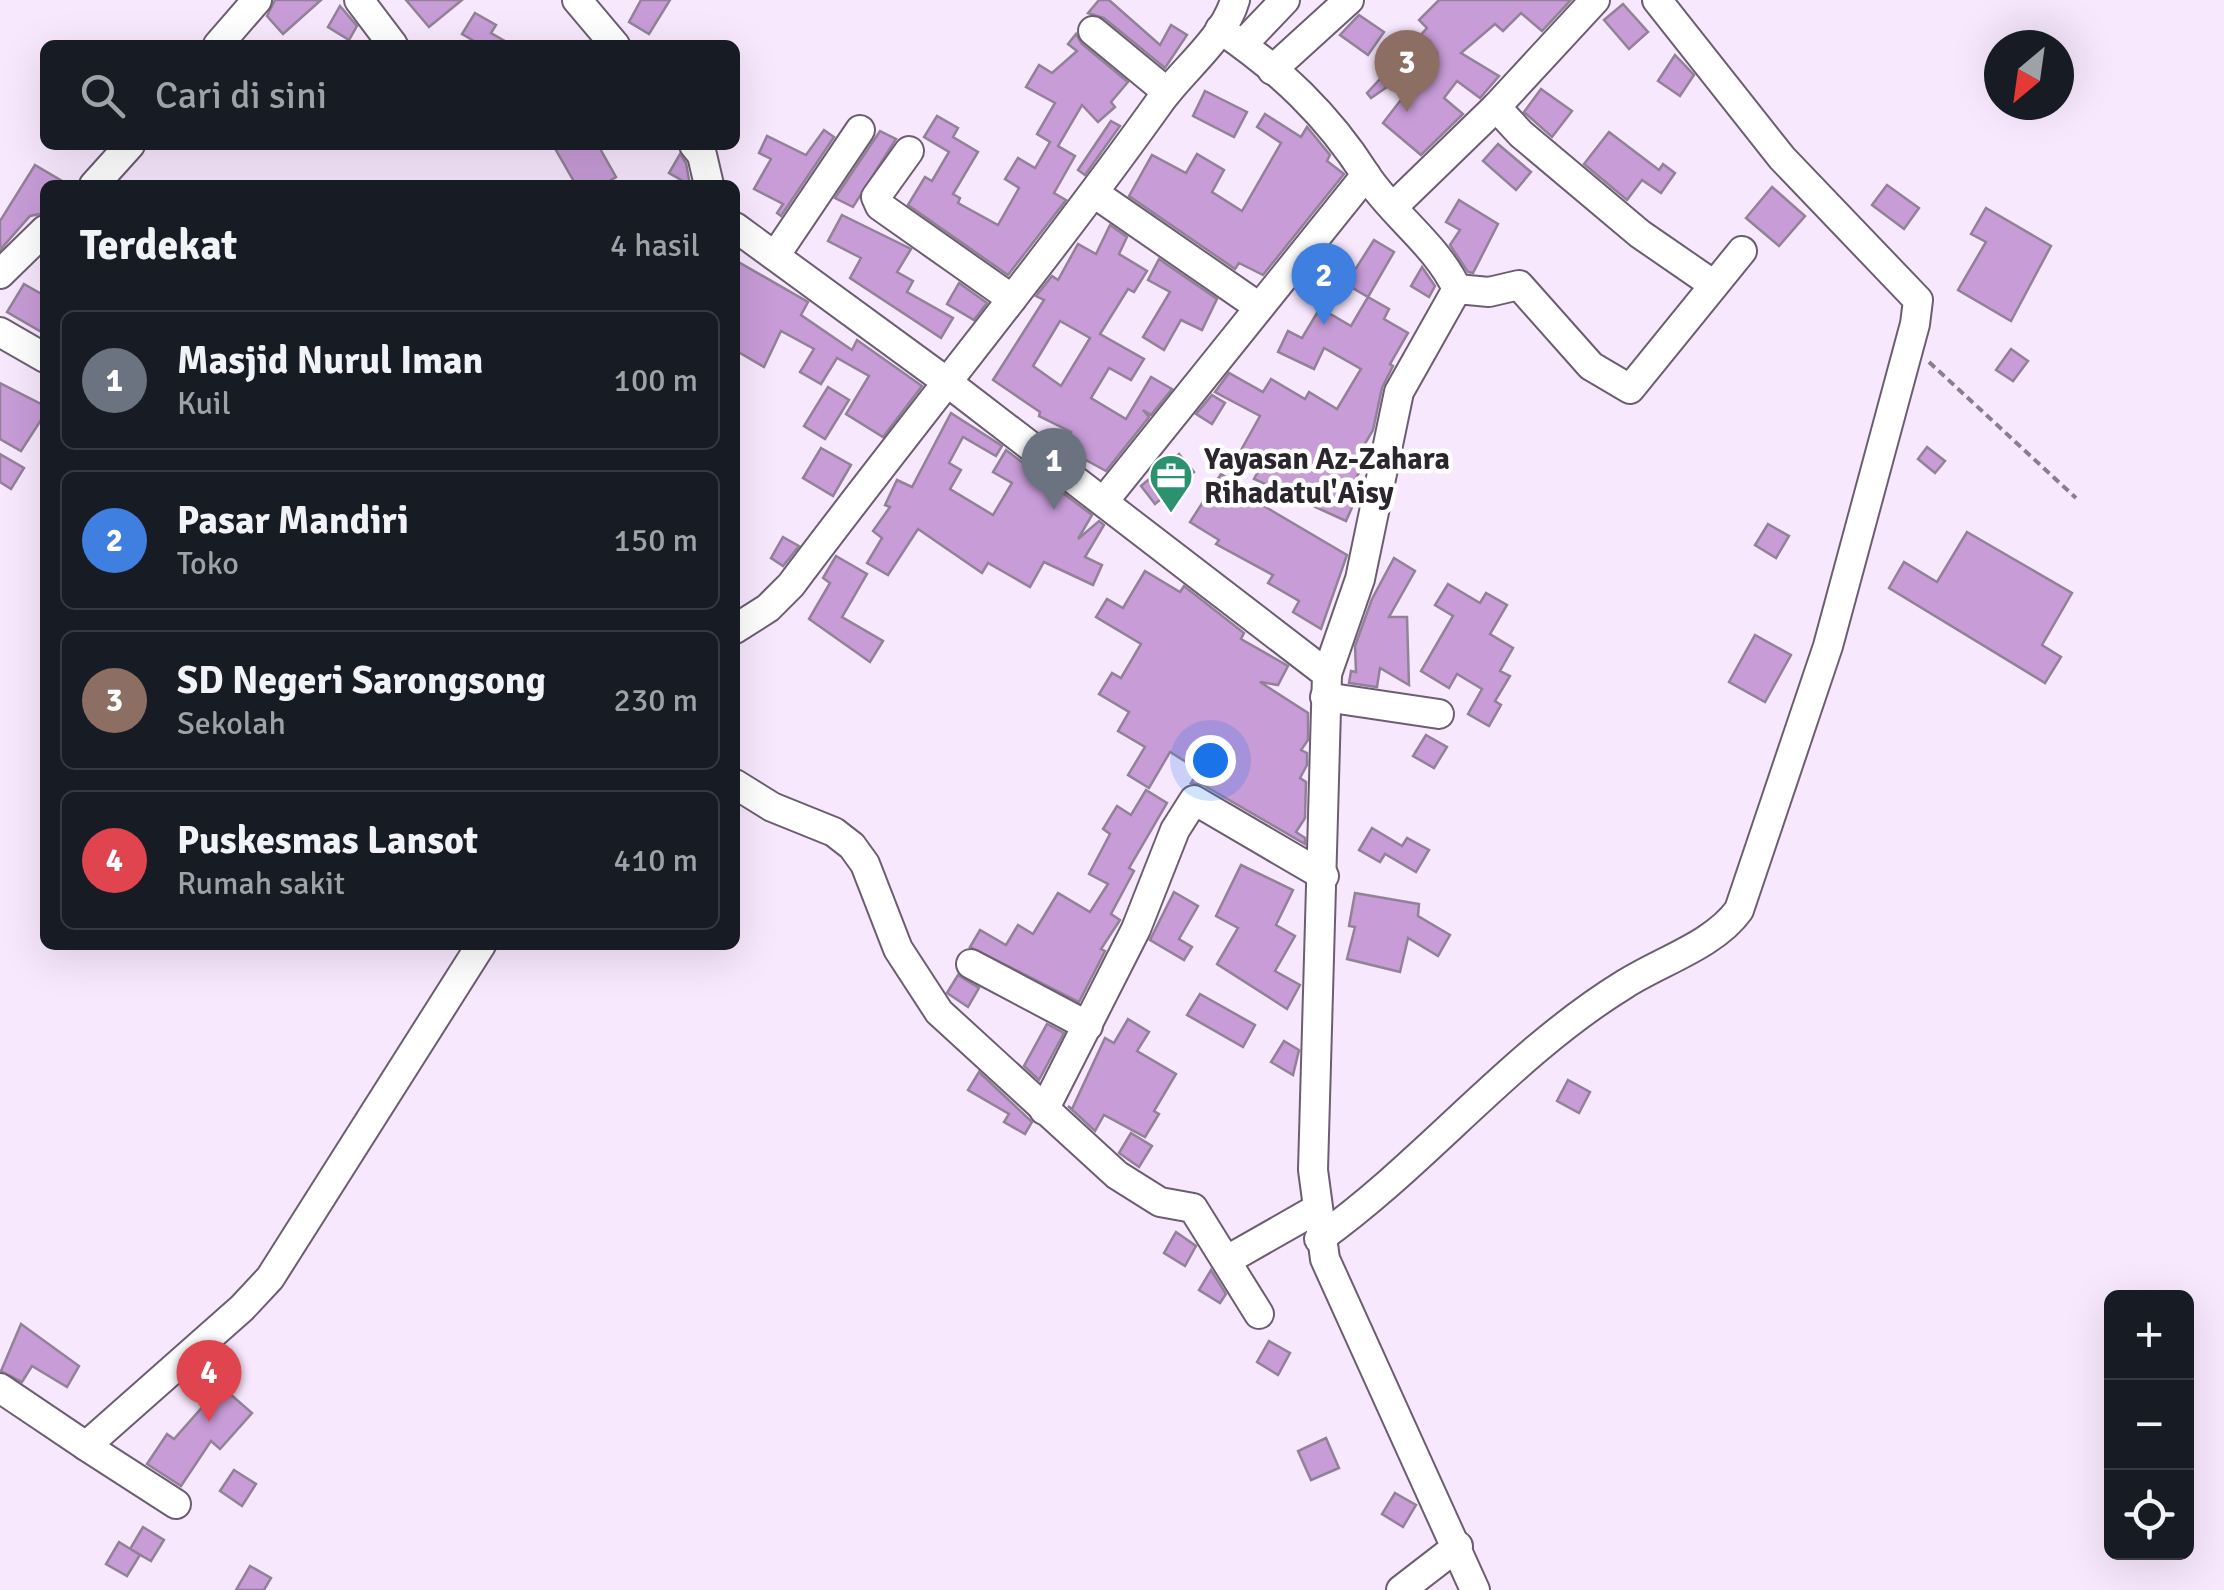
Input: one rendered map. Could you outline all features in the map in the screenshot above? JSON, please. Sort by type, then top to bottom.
[{"type":"street","points":[[222,40],[258,0]]},
{"type":"street","points":[[359,0],[389,40]]},
{"type":"street","points":[[577,0],[612,40]]},
{"type":"street","points":[[1231,36],[1235,0]]},
{"type":"street","points":[[740,626],[768,608],[791,585],[1094,193],[1167,92],[1231,36],[1285,0]]},
{"type":"street","points":[[1272,70],[1349,0]]},
{"type":"street","points":[[1395,205],[1496,106],[1594,0]]},
{"type":"street","points":[[1319,1240],[1374,1200],[1522,1060],[1616,989],[1726,928],[1739,910],[1828,646],[1918,308],[1908,285],[1782,158],[1657,0]]},
{"type":"street","points":[[1093,30],[1167,92]]},
{"type":"street","points":[[1231,36],[1327,117],[1366,174],[1445,263],[1457,289]]},
{"type":"street","points":[[1496,106],[1521,134],[1640,234],[1714,285]]},
{"type":"street","points":[[776,256],[860,130]]},
{"type":"street","points":[[98,180],[126,150]]},
{"type":"street","points":[[698,150],[709,180]]},
{"type":"street","points":[[909,151],[880,186],[876,197],[880,206],[1012,299]]},
{"type":"street","points":[[1104,501],[1366,174]]},
{"type":"street","points":[[1094,193],[1259,307]]},
{"type":"street","points":[[740,231],[1104,501],[1326,685],[1439,714]]},
{"type":"street","points":[[0,274],[40,235]]},
{"type":"street","points":[[1457,289],[1489,292],[1519,285],[1591,366],[1630,389],[1742,251]]},
{"type":"street","points":[[1457,289],[1399,392],[1360,579],[1326,685],[1314,1210],[1319,1240],[1475,1590]]},
{"type":"street","points":[[0,332],[40,355]]},
{"type":"street","points":[[740,787],[772,807],[834,832],[852,846],[865,864],[880,912],[917,983],[938,1012],[1044,1110],[1148,1196],[1193,1208],[1260,1314]]},
{"type":"street","points":[[1044,1110],[1136,928],[1166,848],[1194,800],[1324,876]]},
{"type":"street","points":[[86,1446],[242,1308],[270,1278],[479,950]]},
{"type":"street","points":[[971,964],[1088,1026]]},
{"type":"street","points":[[1228,1260],[1314,1210]]},
{"type":"street","points":[[0,1388],[176,1504]]},
{"type":"street","points":[[1401,1590],[1458,1546]]},
{"type":"path","points":[[1910,345],[2076,498]]},
{"type":"building","points":[[275,0],[321,0],[283,34],[267,16]]},
{"type":"building","points":[[406,0],[462,0],[429,27]]},
{"type":"building","points":[[641,0],[670,0],[649,34],[629,22]]},
{"type":"building","points":[[1099,0],[1109,0],[1160,45],[1171,25],[1187,35],[1165,68],[1104,18],[1088,13]]},
{"type":"building","points":[[1439,0],[1571,0],[1542,31],[1521,13],[1503,31],[1495,24],[1461,53],[1499,76],[1480,98],[1457,81],[1444,98],[1463,114],[1421,155],[1383,123],[1438,52],[1371,98],[1367,93],[1427,28],[1419,20]]},
{"type":"building","points":[[1623,4],[1648,32],[1629,49],[1604,20]]},
{"type":"building","points":[[340,6],[357,26],[349,40],[328,27]]},
{"type":"building","points":[[475,13],[496,25],[491,33],[503,40],[472,40],[462,34]]},
{"type":"building","points":[[1359,15],[1384,32],[1368,55],[1340,35]]},
{"type":"building","points":[[1076,34],[1082,44],[1128,82],[1111,102],[1115,107],[1098,122],[1082,105],[1058,146],[1075,156],[1054,193],[1066,200],[1008,275],[908,205],[925,177],[932,181],[949,152],[924,137],[937,116],[958,128],[953,137],[978,152],[953,194],[960,198],[958,203],[998,225],[1019,188],[1005,179],[1018,158],[1035,168],[1050,142],[1037,134],[1055,103],[1026,87],[1039,65],[1052,73],[1077,51],[1068,44]]},
{"type":"building","points":[[1675,55],[1694,75],[1680,96],[1658,81]]},
{"type":"building","points":[[1541,89],[1572,111],[1552,137],[1524,112]]},
{"type":"building","points":[[1205,91],[1247,112],[1234,137],[1193,116]]},
{"type":"building","points":[[1265,114],[1301,137],[1307,127],[1330,155],[1327,161],[1344,174],[1263,275],[1239,263],[1235,269],[1129,196],[1152,155],[1186,173],[1197,154],[1224,170],[1212,192],[1242,211],[1281,143],[1257,127]]},
{"type":"building","points":[[1111,121],[1120,126],[1085,175],[1078,170]]},
{"type":"building","points":[[824,130],[834,137],[781,216],[777,213],[783,204],[754,189],[771,159],[759,153],[767,136],[806,155]]},
{"type":"building","points":[[880,131],[896,139],[853,207],[835,198]]},
{"type":"building","points":[[1609,132],[1659,170],[1663,164],[1675,173],[1661,193],[1642,180],[1627,200],[1584,164]]},
{"type":"building","points":[[1498,144],[1531,172],[1516,190],[1483,161]]},
{"type":"building","points":[[556,150],[601,150],[616,177],[611,180],[573,180]]},
{"type":"building","points":[[680,154],[689,180],[669,173]]},
{"type":"building","points":[[35,165],[60,180],[40,180],[40,214],[30,216],[0,250],[0,221]]},
{"type":"building","points":[[1887,185],[1919,208],[1904,229],[1872,205]]},
{"type":"building","points":[[1772,187],[1805,216],[1779,246],[1746,218]]},
{"type":"building","points":[[1459,200],[1498,224],[1473,273],[1468,272],[1450,245],[1460,230],[1446,222]]},
{"type":"building","points":[[1986,208],[2051,246],[2011,321],[1958,290],[1986,242],[1971,234]]},
{"type":"building","points":[[842,215],[911,249],[897,272],[913,281],[907,292],[953,318],[941,338],[850,278],[861,258],[828,241]]},
{"type":"building","points":[[1110,225],[1127,237],[1119,254],[1147,271],[1134,292],[1128,289],[1100,334],[1144,359],[1131,380],[1109,368],[1091,398],[1126,419],[1151,377],[1172,389],[1151,415],[1143,410],[1149,417],[1106,471],[1062,447],[1071,432],[1039,416],[1040,412],[993,380],[1044,300],[1036,296],[1052,276],[1058,280],[1078,244],[1096,254]],"holes":[[[1060,321],[1090,338],[1061,386],[1033,366]]]},
{"type":"building","points":[[1374,240],[1394,252],[1368,297],[1346,284]]},
{"type":"building","points":[[1159,259],[1217,299],[1202,330],[1181,320],[1164,350],[1143,337],[1170,292],[1148,280]]},
{"type":"building","points":[[740,263],[808,302],[801,315],[852,350],[857,340],[922,386],[883,437],[846,414],[869,376],[837,358],[821,384],[800,372],[814,349],[781,331],[764,367],[740,353]]},
{"type":"building","points":[[1422,267],[1435,286],[1429,297],[1411,286]]},
{"type":"building","points":[[959,283],[987,303],[974,320],[947,304]]},
{"type":"building","points":[[24,284],[40,293],[40,331],[7,312]]},
{"type":"building","points":[[1368,297],[1389,309],[1384,319],[1408,333],[1390,364],[1393,366],[1382,388],[1373,430],[1359,454],[1367,459],[1349,490],[1358,494],[1346,521],[1254,479],[1262,464],[1240,452],[1260,416],[1215,392],[1229,373],[1263,392],[1271,379],[1305,399],[1309,392],[1337,409],[1361,369],[1324,348],[1314,369],[1278,352],[1288,331],[1302,338],[1320,308],[1351,326]]},
{"type":"building","points":[[2011,349],[2028,361],[2013,381],[1996,370]]},
{"type":"building","points":[[0,383],[40,403],[40,422],[21,451],[0,439]]},
{"type":"building","points":[[828,387],[849,400],[825,439],[804,426]]},
{"type":"building","points":[[1212,395],[1225,403],[1212,424],[1196,414]]},
{"type":"building","points":[[951,413],[1002,446],[996,456],[963,437],[949,463],[961,470],[950,489],[993,515],[1012,483],[993,472],[1006,450],[1092,515],[1078,539],[1099,521],[1104,525],[1085,557],[1102,565],[1093,585],[1044,562],[1030,587],[988,563],[982,573],[918,529],[888,575],[867,563],[882,538],[873,531],[890,507],[885,505],[897,480],[912,487]]},
{"type":"building","points":[[1927,447],[1945,461],[1935,473],[1918,459]]},
{"type":"building","points":[[821,448],[851,465],[833,496],[803,478]]},
{"type":"building","points":[[0,454],[24,468],[11,489],[0,482]]},
{"type":"building","points":[[1179,454],[1194,472],[1155,504],[1141,486]]},
{"type":"building","points":[[1221,474],[1254,495],[1252,499],[1347,555],[1321,629],[1293,612],[1299,601],[1268,583],[1273,575],[1216,544],[1219,540],[1190,522]]},
{"type":"building","points":[[1768,524],[1789,536],[1776,558],[1755,545]]},
{"type":"building","points":[[1967,532],[2072,593],[2042,645],[2061,657],[2045,683],[1889,588],[1904,562],[1937,582]]},
{"type":"building","points":[[783,537],[799,546],[783,566],[771,558]]},
{"type":"building","points":[[836,556],[867,574],[842,617],[883,641],[870,662],[809,619],[830,583],[823,578]]},
{"type":"building","points":[[1394,558],[1415,571],[1389,617],[1407,617],[1409,685],[1380,668],[1377,687],[1349,683],[1351,671],[1356,672],[1355,646],[1372,599]]},
{"type":"building","points":[[1145,571],[1180,592],[1184,586],[1244,633],[1241,639],[1288,666],[1278,685],[1260,682],[1308,713],[1308,740],[1301,750],[1307,753],[1307,765],[1300,778],[1306,782],[1305,818],[1296,832],[1305,838],[1305,844],[1203,785],[1191,783],[1199,770],[1170,752],[1149,788],[1128,775],[1145,747],[1118,731],[1129,712],[1099,694],[1112,673],[1121,678],[1141,644],[1096,617],[1107,599],[1123,608]]},
{"type":"building","points":[[1448,584],[1480,603],[1486,593],[1507,605],[1490,634],[1513,648],[1500,671],[1510,676],[1495,701],[1501,705],[1489,726],[1468,714],[1482,689],[1457,674],[1449,688],[1421,671],[1453,616],[1435,605]]},
{"type":"building","points":[[1755,635],[1791,655],[1765,702],[1729,682]]},
{"type":"building","points":[[1426,735],[1447,747],[1434,768],[1413,756]]},
{"type":"building","points":[[1146,790],[1167,803],[1129,868],[1134,871],[1111,914],[1120,920],[1101,949],[1105,951],[1079,1002],[970,947],[980,930],[1006,945],[1018,925],[1033,934],[1058,893],[1090,912],[1108,884],[1089,874],[1110,834],[1103,829],[1117,806],[1131,815]]},
{"type":"building","points":[[1372,828],[1402,846],[1407,838],[1429,850],[1416,872],[1385,854],[1380,862],[1359,850]]},
{"type":"building","points":[[1241,865],[1293,890],[1276,925],[1295,936],[1275,971],[1300,985],[1287,1009],[1217,964],[1238,928],[1216,916]]},
{"type":"building","points":[[1174,892],[1198,906],[1179,939],[1192,947],[1184,960],[1150,940]]},
{"type":"building","points":[[1355,893],[1419,904],[1418,916],[1450,935],[1438,956],[1408,938],[1400,972],[1347,959],[1355,927],[1349,926]]},
{"type":"building","points":[[958,975],[979,988],[968,1007],[947,993]]},
{"type":"building","points":[[1200,994],[1255,1025],[1243,1047],[1187,1015]]},
{"type":"building","points":[[1128,1019],[1149,1032],[1137,1051],[1176,1074],[1154,1111],[1159,1114],[1145,1137],[1104,1115],[1095,1131],[1068,1106],[1072,1109],[1105,1038],[1114,1043]]},
{"type":"building","points":[[1047,1024],[1064,1033],[1039,1080],[1024,1066]]},
{"type":"building","points":[[1284,1041],[1299,1050],[1293,1075],[1271,1062]]},
{"type":"building","points":[[979,1072],[1032,1122],[1025,1134],[1004,1122],[1009,1114],[968,1090]]},
{"type":"building","points":[[1568,1080],[1590,1092],[1579,1113],[1557,1101]]},
{"type":"building","points":[[1131,1133],[1152,1146],[1139,1167],[1119,1153]]},
{"type":"building","points":[[1176,1232],[1196,1246],[1185,1266],[1164,1253]]},
{"type":"building","points":[[1211,1270],[1226,1294],[1220,1303],[1199,1290]]},
{"type":"building","points":[[21,1324],[79,1366],[67,1387],[32,1366],[22,1382],[1,1371]]},
{"type":"building","points":[[1269,1341],[1290,1353],[1278,1375],[1257,1362]]},
{"type":"building","points":[[221,1386],[252,1413],[220,1449],[211,1441],[181,1486],[147,1464],[167,1434],[174,1439]]},
{"type":"building","points":[[1326,1438],[1339,1468],[1311,1480],[1298,1451]]},
{"type":"building","points":[[234,1470],[256,1484],[242,1506],[220,1491]]},
{"type":"building","points":[[1395,1493],[1416,1505],[1403,1527],[1382,1514]]},
{"type":"building","points":[[143,1527],[164,1540],[151,1561],[130,1549]]},
{"type":"building","points":[[119,1542],[140,1555],[127,1576],[106,1564]]},
{"type":"building","points":[[250,1566],[271,1578],[264,1590],[236,1590]]},
{"type":"place","name":"SD Negeri Sarongsong","points":[[1407,112]]},
{"type":"place","name":"Pasar Mandiri","points":[[1324,325]]},
{"type":"place","name":"Masjid Nurul Iman","points":[[1054,510]]},
{"type":"place","name":"Yayasan Az-Zahara Rihadatul'Aisy","points":[[1171,514]]},
{"type":"place","name":"Puskesmas Lansot","points":[[209,1422]]}]
